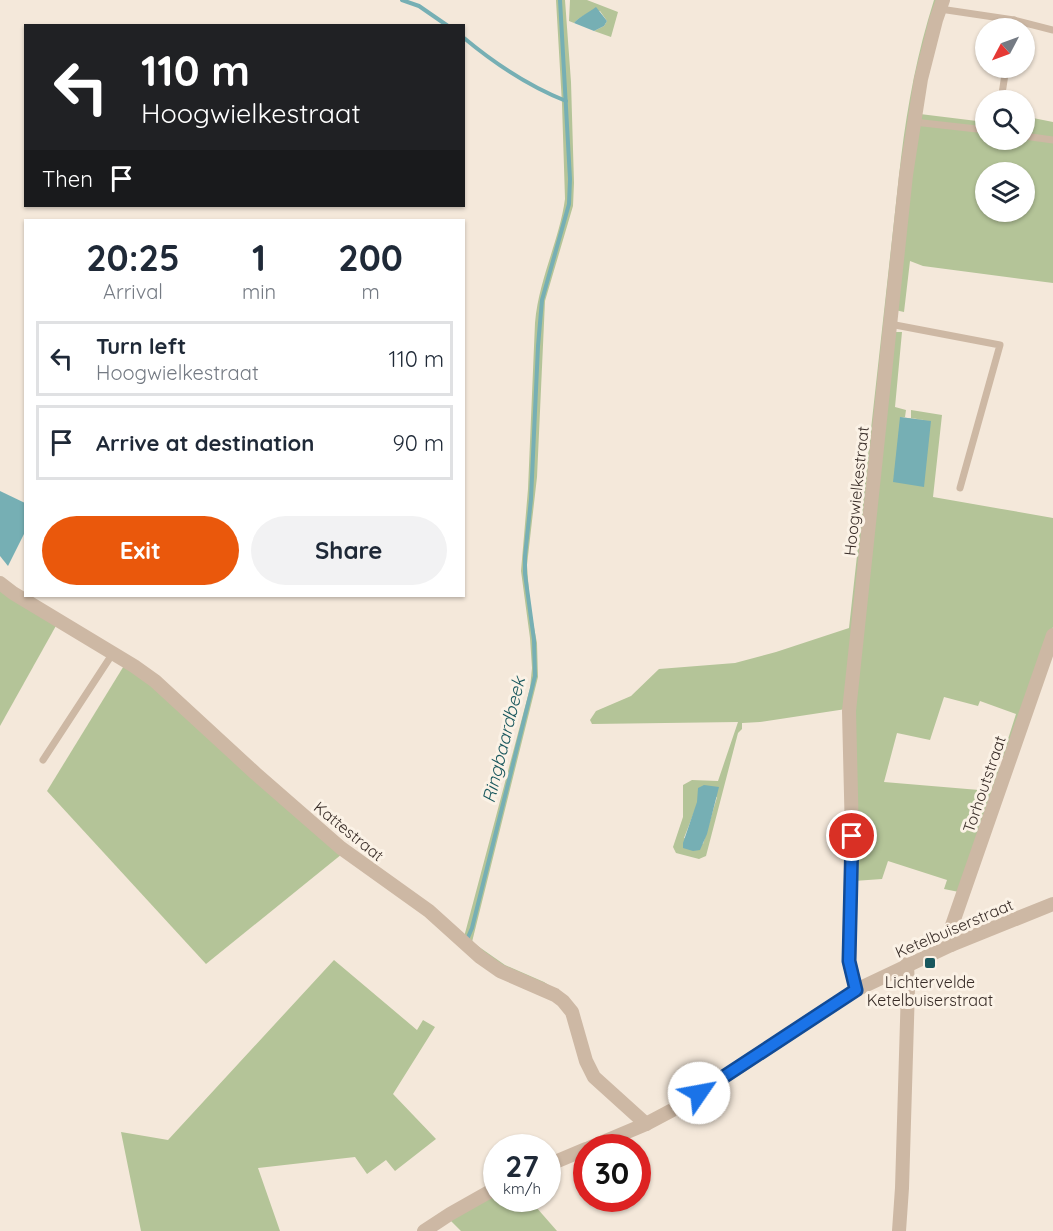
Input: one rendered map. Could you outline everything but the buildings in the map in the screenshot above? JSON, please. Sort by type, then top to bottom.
[{"type":"street","name":"Hoogwielkestraat","points":[[856,990],[849,961],[852,836],[849,711],[913,122],[921,79],[942,4]]},
{"type":"street","name":"Kattestraat","points":[[0,583],[155,681],[341,848],[429,911],[480,957],[500,971],[555,994],[572,1012],[586,1061],[594,1077],[646,1124]]},
{"type":"street","name":"Torhoutstraat","points":[[951,945],[949,934],[1049,658],[1053,635]]},
{"type":"street","name":"Ketelbuiserstraat","points":[[622,1134],[680,1106],[856,990],[907,964],[1053,904]]},
{"type":"street","points":[[899,1231],[903,1176],[907,964]]},
{"type":"street","points":[[424,1231],[483,1195]]},
{"type":"lane","points":[[942,4],[1005,18]]},
{"type":"lane","points":[[1035,25],[1053,30]]},
{"type":"lane","points":[[913,122],[975,129]]},
{"type":"lane","points":[[1035,138],[1053,140]]},
{"type":"lane","points":[[890,324],[1000,345],[960,488]]},
{"type":"lane","points":[[43,760],[113,653]]},
{"type":"green space","points":[[556,0],[565,0],[571,82],[574,183],[573,206],[545,301],[537,477],[527,565],[530,607],[537,643],[538,677],[472,942],[505,965],[544,982],[558,991],[502,967],[464,937],[530,688],[532,668],[521,571],[528,489],[535,323],[537,307],[565,199]]},
{"type":"green space","points":[[570,0],[587,0],[618,12],[611,37],[594,31],[604,26],[607,21],[600,11],[586,14],[574,23],[569,21]]},
{"type":"green space","points":[[934,0],[939,0],[929,36],[846,709],[742,723],[706,856],[699,859],[676,853],[673,847],[683,817],[683,785],[692,780],[718,781],[738,722],[592,724],[590,720],[596,711],[631,696],[659,669],[735,663],[849,628],[901,158],[914,78]],"holes":[[[717,797],[703,844],[684,838],[698,802]]]},
{"type":"green space","points":[[920,114],[975,121],[975,150],[1035,150],[1035,118],[1053,122],[1053,283],[923,266],[910,261],[904,312],[895,310]]},
{"type":"green space","points":[[893,332],[902,332],[895,407],[906,410],[905,417],[900,417],[930,421],[911,418],[911,410],[942,415],[933,497],[1053,518],[1053,627],[1005,758],[1002,758],[1016,714],[980,701],[978,706],[944,697],[930,740],[897,733],[884,782],[991,791],[999,766],[1002,769],[959,892],[944,889],[947,880],[888,861],[882,879],[854,881],[852,723]]},
{"type":"green space","points":[[0,589],[57,624],[0,726]]},
{"type":"green space","points":[[125,664],[342,854],[206,964],[47,791]]},
{"type":"green space","points":[[334,960],[417,1030],[423,1020],[435,1027],[393,1094],[436,1139],[395,1171],[386,1160],[367,1174],[355,1157],[258,1168],[280,1231],[141,1231],[121,1132],[168,1140]]},
{"type":"green space","points":[[483,1202],[483,1212],[540,1212],[557,1231],[461,1231],[450,1220]]},
{"type":"water","points":[[596,7],[607,21],[604,26],[594,31],[574,23],[581,17]]},
{"type":"water","points":[[900,417],[931,421],[924,487],[893,482]]},
{"type":"water","points":[[0,491],[24,503],[24,534],[8,566],[0,556]]},
{"type":"water","points":[[704,785],[719,787],[707,834],[700,850],[693,851],[683,848],[683,843],[697,802],[698,788]]},
{"type":"waterway","points":[[402,0],[419,6],[445,24]]},
{"type":"waterway","name":"Ringbaardbeek","points":[[466,942],[472,928],[535,676],[534,640],[525,574],[525,556],[531,499],[538,346],[542,300],[569,204],[570,179],[560,0]]},
{"type":"waterway","points":[[465,39],[512,73],[566,101]]},
{"type":"place","name":"Lichtervelde Ketelbuiserstraat","points":[[930,963]]},
{"type":"route","points":[[699,1093],[856,990],[849,961],[852,836]]}]
